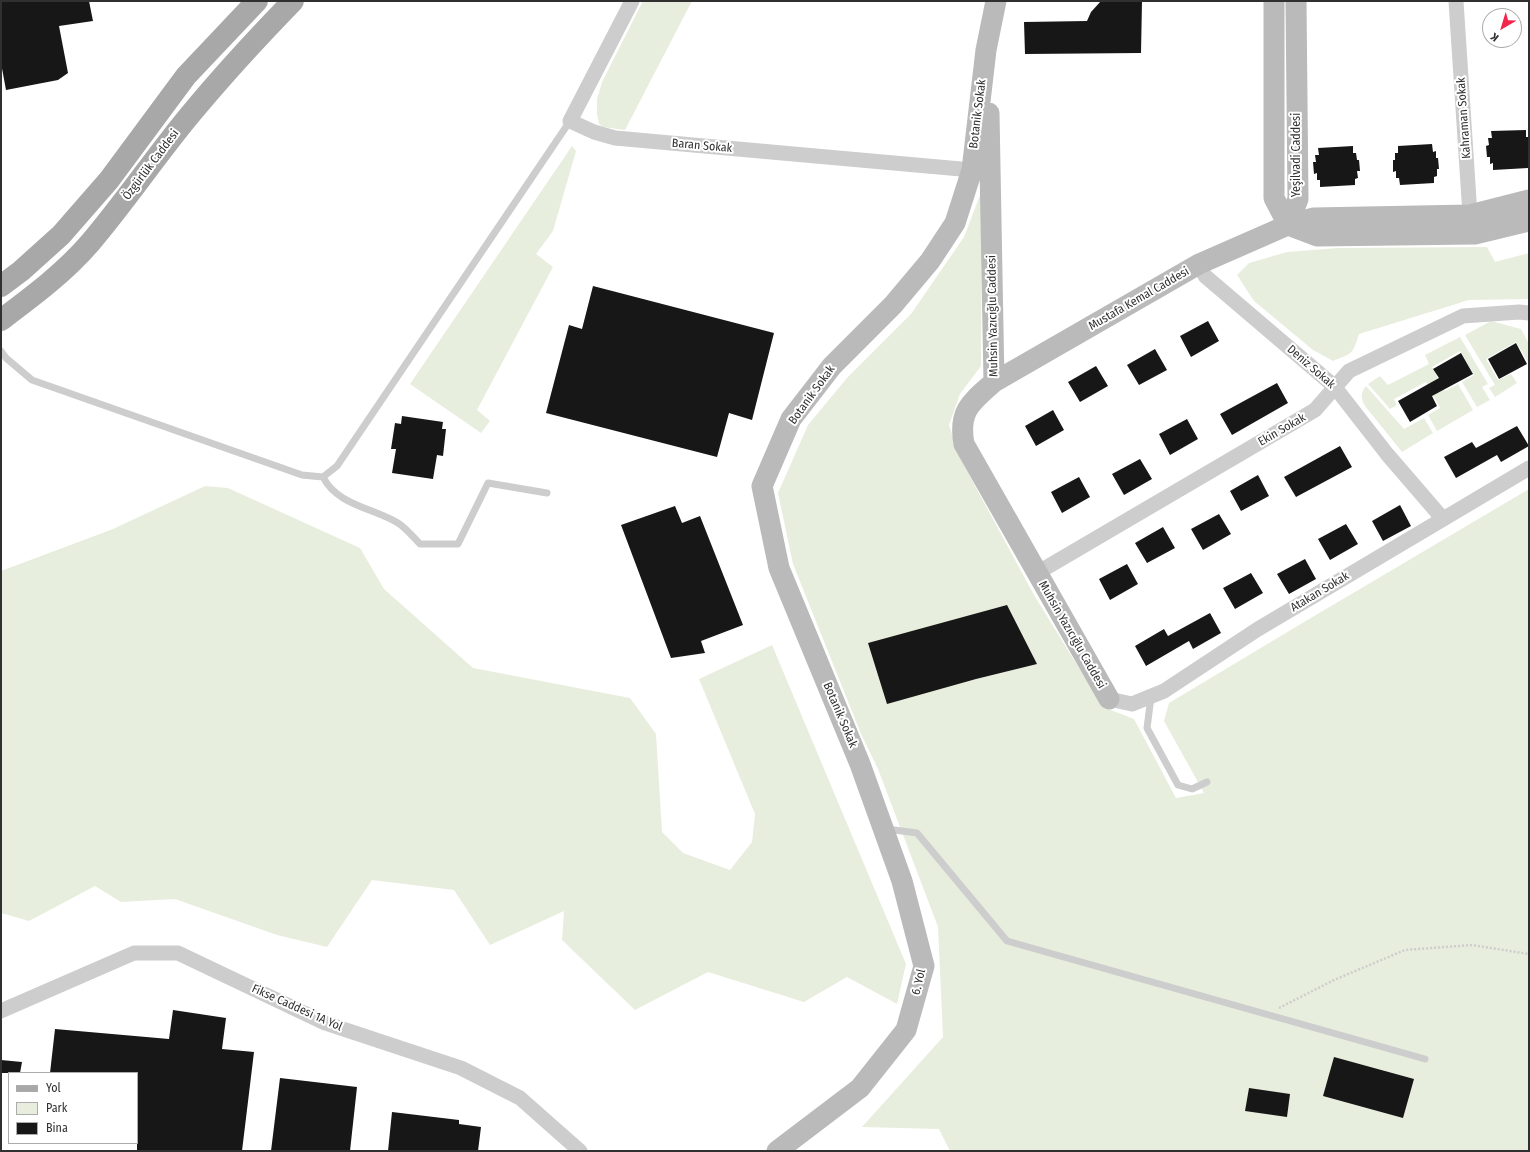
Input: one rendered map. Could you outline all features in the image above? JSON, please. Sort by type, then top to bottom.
[{"type":"main road","name":"Özgürlük Caddesi","points":[[1,286],[21,271],[61,235],[109,180],[186,76],[257,1]]},
{"type":"main road","name":"Özgürlük Caddesi","points":[[1,320],[47,285],[90,244],[188,117],[247,49],[293,1]]},
{"type":"street","points":[[570,121],[632,1]]},
{"type":"street","name":"Muhsin Yazıcığlu Caddesi","points":[[981,1],[986,50],[991,166],[994,382],[978,396],[970,405],[965,414],[962,431],[964,444],[1109,699]]},
{"type":"street","name":"Muhsin Yazıcığlu Caddesi","points":[[986,50],[996,1]]},
{"type":"street","name":"Yeşilvadi Caddesi","points":[[1274,1],[1274,198],[1288,225]]},
{"type":"street","name":"Yeşilvadi Caddesi","points":[[1288,225],[1298,199],[1296,1]]},
{"type":"street","name":"Kahraman Sokak","points":[[1456,1],[1473,225]]},
{"type":"street","name":"Botanik Sokak","points":[[860,764],[779,568],[762,486],[792,419],[832,366],[893,305],[930,262],[954,223],[972,170],[986,50]]},
{"type":"street","name":"Baran Sokak","points":[[570,121],[594,132],[615,138],[972,170]]},
{"type":"street","name":"Mustafa Kemal Caddesi","points":[[1473,225],[1529,200]]},
{"type":"street","name":"Mustafa Kemal Caddesi","points":[[994,382],[1199,264],[1288,225],[1313,218],[1473,225],[1529,221]]},
{"type":"street","name":"Deniz Sokak","points":[[1199,264],[1205,276],[1334,386],[1387,454],[1443,519]]},
{"type":"street","name":"Ekin Sokak","points":[[1036,573],[1316,410],[1334,386],[1349,371],[1463,316],[1519,312],[1529,313]]},
{"type":"street","name":"Atakan Sokak","points":[[1109,699],[1132,704],[1164,691],[1258,628],[1529,468]]},
{"type":"street","name":"6. Yol","points":[[777,1151],[860,1088],[906,1030],[924,966],[902,881],[860,764]]},
{"type":"street","name":"Fikse Caddesi 1A Yol","points":[[1,1011],[134,953],[178,953],[325,1023],[461,1068],[520,1098],[580,1151]]},
{"type":"lane","points":[[1,351],[6,358],[32,380],[302,475],[323,477],[337,466],[570,121]]},
{"type":"lane","points":[[323,477],[327,485],[342,497],[398,523],[420,544],[458,544],[488,483],[547,493]]},
{"type":"lane","points":[[1151,696],[1147,728],[1178,785],[1192,789],[1206,782]]},
{"type":"lane","points":[[883,828],[917,833],[1007,941],[1426,1059]]},
{"type":"path","points":[[1266,1014],[1334,980],[1405,950],[1472,945],[1529,954]]},
{"type":"green space","points":[[643,1],[692,1],[625,130],[603,127],[599,124],[597,114],[597,99],[602,82]]},
{"type":"green space","points":[[572,146],[576,151],[553,231],[536,254],[553,267],[477,410],[490,421],[481,433],[410,384]]},
{"type":"green space","points":[[982,190],[981,366],[960,394],[949,425],[960,458],[1034,595],[1103,707],[1134,719],[1176,798],[1204,793],[1164,721],[1169,703],[1529,489],[1529,1151],[950,1151],[939,1129],[862,1127],[943,1037],[938,927],[878,769],[861,734],[793,564],[778,493],[808,425],[847,378],[911,314],[964,237]]},
{"type":"green space","points":[[1487,247],[1495,262],[1529,253],[1529,299],[1469,300],[1359,334],[1355,346],[1351,352],[1333,361],[1313,350],[1254,301],[1237,275],[1249,263],[1287,252],[1338,248]]},
{"type":"green space","points":[[1491,321],[1521,329],[1529,344],[1529,362],[1516,342],[1486,359],[1498,380],[1511,374],[1517,383],[1495,397],[1489,388],[1495,385],[1465,335]]},
{"type":"green space","points":[[1460,337],[1488,384],[1482,387],[1490,400],[1477,407],[1462,382],[1474,375],[1460,351],[1432,367],[1445,391],[1458,384],[1473,410],[1437,431],[1428,415],[1440,408],[1426,382],[1394,399],[1397,405],[1390,409],[1368,384],[1380,376],[1388,385],[1429,364],[1425,355]]},
{"type":"green space","points":[[1366,386],[1404,429],[1424,418],[1433,433],[1402,452],[1365,406],[1362,396]]},
{"type":"green space","points":[[205,486],[228,488],[360,548],[384,589],[473,668],[630,698],[656,734],[662,832],[683,853],[730,870],[752,842],[755,814],[699,679],[772,645],[906,964],[897,1004],[847,977],[804,1002],[708,972],[635,1010],[562,940],[564,911],[490,945],[454,890],[372,880],[327,947],[277,935],[175,899],[121,902],[95,886],[29,921],[1,913],[1,571],[113,529]]},
{"type":"building","points":[[1,1],[89,1],[93,21],[59,26],[68,73],[58,80],[6,90],[1,63]]},
{"type":"building","points":[[1101,1],[1142,1],[1141,53],[1025,54],[1024,22],[1087,21],[1091,12]]},
{"type":"building","points":[[1526,130],[1526,137],[1529,137],[1528,168],[1493,170],[1493,163],[1490,164],[1490,157],[1487,157],[1486,146],[1489,145],[1488,138],[1492,138],[1491,131]]},
{"type":"building","points":[[1432,144],[1433,152],[1436,151],[1436,158],[1438,158],[1439,169],[1437,169],[1437,176],[1434,177],[1434,183],[1400,185],[1399,178],[1396,178],[1396,171],[1393,172],[1393,160],[1395,160],[1395,153],[1398,153],[1398,146]]},
{"type":"building","points":[[1353,146],[1353,153],[1356,153],[1357,160],[1359,160],[1360,171],[1357,171],[1358,178],[1355,179],[1355,185],[1320,187],[1320,180],[1317,180],[1317,173],[1314,174],[1313,162],[1316,162],[1315,155],[1319,155],[1318,148]]},
{"type":"building","points":[[593,286],[774,333],[752,420],[729,413],[717,457],[546,413],[569,325],[582,329]]},
{"type":"building","points":[[1208,321],[1219,341],[1191,357],[1180,336]]},
{"type":"building","points":[[1516,343],[1527,364],[1499,379],[1488,359]]},
{"type":"building","points":[[1155,349],[1167,370],[1139,385],[1127,365]]},
{"type":"building","points":[[1461,353],[1473,374],[1432,396],[1437,406],[1410,422],[1398,401],[1439,378],[1433,369]]},
{"type":"building","points":[[1096,366],[1108,386],[1080,402],[1068,382]]},
{"type":"building","points":[[1277,383],[1288,403],[1232,435],[1220,414]]},
{"type":"building","points":[[1053,410],[1064,430],[1036,446],[1025,426]]},
{"type":"building","points":[[402,416],[443,422],[442,429],[446,429],[443,456],[437,455],[433,479],[392,473],[396,449],[391,449],[395,423],[401,424]]},
{"type":"building","points":[[1187,419],[1198,439],[1170,455],[1159,434]]},
{"type":"building","points":[[1517,426],[1529,446],[1501,462],[1497,455],[1456,478],[1444,457],[1472,442],[1476,448]]},
{"type":"building","points":[[1340,446],[1352,467],[1296,497],[1284,477]]},
{"type":"building","points":[[1140,459],[1152,479],[1124,495],[1112,474]]},
{"type":"building","points":[[1258,475],[1269,496],[1241,511],[1230,491]]},
{"type":"building","points":[[1079,477],[1090,497],[1062,513],[1051,492]]},
{"type":"building","points":[[1400,505],[1411,526],[1383,541],[1372,521]]},
{"type":"building","points":[[675,506],[682,523],[700,516],[743,625],[701,641],[705,653],[671,658],[621,525]]},
{"type":"building","points":[[1219,514],[1231,534],[1203,550],[1191,529]]},
{"type":"building","points":[[1346,524],[1358,544],[1330,560],[1318,539]]},
{"type":"building","points":[[1163,527],[1175,548],[1147,563],[1135,543]]},
{"type":"building","points":[[1305,559],[1316,579],[1289,594],[1277,574]]},
{"type":"building","points":[[1127,564],[1138,584],[1110,600],[1099,579]]},
{"type":"building","points":[[1251,573],[1263,593],[1235,609],[1223,588]]},
{"type":"building","points":[[1007,605],[1037,664],[976,679],[887,704],[868,643]]},
{"type":"building","points":[[1210,613],[1221,633],[1193,649],[1189,641],[1146,666],[1135,646],[1164,629],[1168,636]]},
{"type":"building","points":[[173,1010],[226,1018],[222,1049],[254,1052],[242,1151],[137,1151],[138,1072],[50,1072],[55,1029],[169,1039]]},
{"type":"building","points":[[1334,1057],[1414,1079],[1403,1118],[1323,1096]]},
{"type":"building","points":[[1,1060],[22,1062],[20,1072],[1,1073]]},
{"type":"building","points":[[280,1078],[357,1087],[350,1151],[271,1151]]},
{"type":"building","points":[[1249,1088],[1290,1094],[1287,1117],[1245,1111]]},
{"type":"building","points":[[392,1112],[459,1120],[459,1124],[481,1127],[478,1151],[388,1151]]}]
